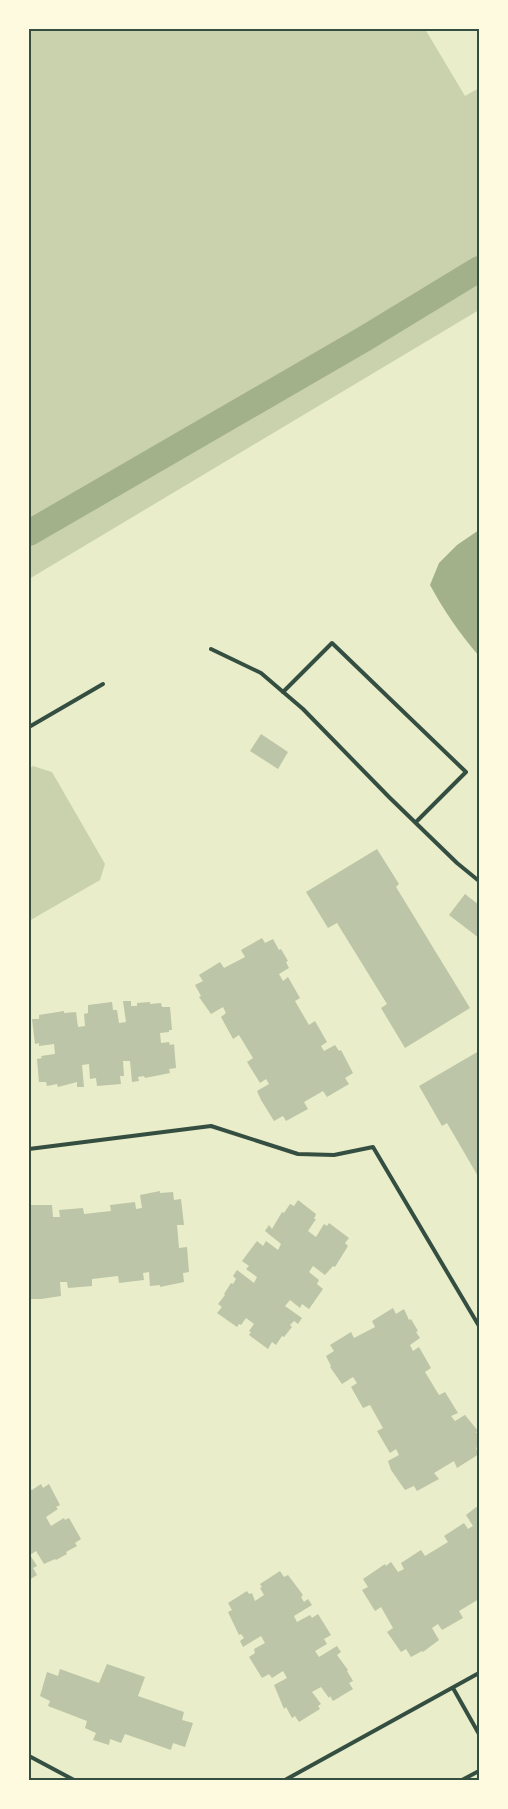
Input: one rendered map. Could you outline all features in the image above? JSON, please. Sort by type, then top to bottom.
[{"type":"lane","points":[[284,692],[332,643],[466,772],[416,822]]},
{"type":"lane","points":[[211,649],[261,673],[284,692],[457,863],[479,880]]},
{"type":"lane","points":[[29,727],[103,684]]},
{"type":"lane","points":[[29,1149],[211,1126],[298,1154],[334,1154],[373,1147],[479,1326]]},
{"type":"lane","points":[[285,1780],[479,1673]]},
{"type":"lane","points":[[453,1688],[479,1734]]},
{"type":"lane","points":[[29,1756],[71,1780]]},
{"type":"lane","points":[[462,1780],[479,1771]]},
{"type":"shaded area","points":[[29,29],[425,29],[465,96],[479,88],[479,310],[29,579]]},
{"type":"shaded area","points":[[479,530],[479,656],[453,622],[430,585],[439,563],[457,545]]},
{"type":"shaded area","points":[[33,766],[52,772],[105,864],[100,880],[29,921],[29,769]]},
{"type":"building","points":[[261,734],[288,752],[278,769],[250,751]]},
{"type":"building","points":[[377,849],[399,884],[396,887],[470,1008],[405,1048],[381,1008],[387,1004],[337,923],[328,928],[306,892]]},
{"type":"building","points":[[465,894],[479,905],[479,938],[449,915]]},
{"type":"building","points":[[262,938],[265,943],[273,939],[288,961],[286,962],[289,968],[279,974],[283,981],[288,977],[300,998],[295,1001],[309,1025],[315,1021],[327,1042],[321,1046],[324,1051],[335,1045],[339,1051],[341,1050],[353,1073],[345,1078],[349,1084],[327,1097],[323,1091],[304,1102],[308,1109],[286,1121],[283,1116],[274,1121],[261,1100],[257,1091],[269,1084],[266,1079],[260,1083],[247,1062],[253,1058],[239,1035],[233,1039],[221,1017],[226,1013],[223,1007],[211,1014],[199,997],[201,996],[195,985],[203,981],[199,975],[220,962],[224,968],[245,957],[241,950]]},
{"type":"building","points":[[123,1001],[131,1001],[131,1006],[137,1006],[137,1003],[150,1002],[150,1004],[161,1003],[162,1007],[170,1007],[172,1030],[160,1033],[161,1043],[169,1042],[170,1045],[174,1044],[176,1068],[169,1069],[170,1073],[145,1078],[144,1076],[138,1077],[139,1081],[132,1082],[130,1061],[123,1061],[124,1076],[120,1076],[121,1084],[97,1086],[96,1078],[90,1079],[89,1064],[82,1065],[84,1087],[77,1087],[77,1082],[58,1087],[57,1084],[47,1086],[46,1082],[39,1082],[37,1059],[42,1058],[41,1056],[55,1054],[54,1044],[39,1046],[39,1043],[35,1044],[32,1019],[39,1019],[39,1015],[64,1011],[64,1013],[76,1012],[78,1027],[85,1026],[84,1014],[88,1013],[88,1005],[112,1002],[113,1010],[117,1010],[119,1023],[126,1022]]},
{"type":"building","points":[[479,1051],[479,1178],[447,1123],[442,1126],[419,1086]]},
{"type":"building","points":[[160,1191],[160,1193],[173,1192],[174,1200],[181,1199],[184,1225],[177,1225],[179,1248],[187,1247],[189,1272],[183,1273],[184,1282],[160,1287],[160,1285],[150,1286],[149,1272],[143,1273],[144,1280],[119,1283],[118,1276],[92,1279],[92,1286],[68,1288],[67,1282],[60,1282],[61,1296],[29,1299],[29,1208],[31,1205],[52,1205],[53,1217],[60,1217],[59,1210],[83,1208],[84,1214],[111,1211],[110,1205],[135,1202],[136,1209],[142,1208],[140,1195]]},
{"type":"building","points":[[298,1200],[316,1214],[314,1219],[316,1219],[308,1231],[316,1237],[324,1224],[327,1226],[329,1223],[349,1238],[345,1243],[348,1246],[335,1267],[333,1266],[325,1275],[313,1266],[309,1272],[319,1280],[317,1284],[323,1289],[309,1309],[302,1304],[300,1308],[290,1300],[285,1306],[302,1318],[298,1324],[294,1321],[284,1337],[282,1336],[276,1345],[272,1342],[268,1349],[249,1335],[251,1332],[249,1331],[254,1324],[246,1318],[237,1327],[217,1313],[222,1307],[218,1304],[231,1283],[233,1284],[236,1279],[233,1276],[237,1270],[254,1283],[257,1277],[246,1269],[249,1266],[242,1261],[257,1241],[263,1246],[266,1241],[278,1250],[281,1244],[265,1231],[269,1225],[272,1229],[282,1212],[284,1213],[290,1204],[294,1206]]},
{"type":"building","points":[[393,1308],[396,1314],[404,1309],[409,1320],[411,1319],[418,1331],[416,1332],[420,1338],[410,1345],[413,1351],[419,1347],[431,1368],[425,1372],[439,1395],[445,1392],[458,1413],[451,1416],[455,1421],[465,1415],[478,1431],[476,1432],[479,1437],[479,1446],[476,1448],[479,1454],[457,1468],[454,1461],[434,1473],[439,1479],[417,1491],[414,1486],[405,1490],[391,1470],[388,1461],[399,1455],[396,1449],[390,1453],[377,1431],[383,1428],[370,1405],[363,1408],[351,1387],[357,1383],[353,1377],[342,1384],[330,1367],[326,1356],[334,1351],[330,1345],[351,1332],[354,1338],[375,1327],[372,1321]]},
{"type":"building","points":[[41,1484],[43,1488],[49,1484],[60,1505],[56,1507],[58,1509],[46,1517],[51,1526],[64,1518],[65,1520],[69,1518],[81,1539],[75,1543],[77,1546],[66,1552],[67,1554],[44,1564],[36,1551],[30,1555],[37,1566],[33,1568],[37,1575],[29,1580],[29,1488],[32,1490]]},
{"type":"building","points":[[479,1505],[479,1599],[459,1611],[463,1618],[442,1630],[438,1624],[432,1628],[439,1640],[423,1652],[411,1657],[406,1649],[401,1652],[387,1632],[393,1628],[381,1607],[375,1611],[362,1590],[368,1587],[363,1579],[391,1562],[398,1572],[404,1569],[401,1563],[421,1550],[425,1556],[448,1542],[444,1536],[464,1523],[468,1529],[473,1526],[466,1515]]},
{"type":"building","points":[[280,1571],[284,1577],[288,1575],[303,1595],[301,1597],[304,1602],[308,1599],[312,1605],[294,1616],[297,1622],[310,1615],[312,1618],[318,1614],[331,1635],[324,1639],[327,1644],[315,1651],[319,1657],[337,1646],[341,1652],[337,1655],[348,1670],[353,1681],[349,1683],[353,1689],[333,1701],[321,1687],[312,1692],[321,1704],[318,1706],[320,1709],[299,1722],[295,1716],[292,1718],[286,1707],[284,1709],[274,1685],[287,1678],[283,1671],[272,1678],[269,1674],[262,1678],[249,1657],[255,1653],[254,1649],[265,1643],[261,1636],[243,1647],[240,1641],[244,1638],[241,1634],[239,1635],[228,1612],[232,1610],[228,1603],[247,1591],[249,1594],[252,1593],[255,1601],[264,1595],[260,1584]]},
{"type":"building","points":[[107,1664],[145,1677],[138,1696],[184,1712],[182,1720],[193,1723],[185,1747],[173,1743],[171,1750],[125,1734],[121,1743],[110,1739],[109,1745],[93,1740],[96,1733],[85,1728],[87,1721],[48,1706],[50,1701],[40,1696],[47,1672],[58,1676],[60,1669],[99,1683]]},
{"type":"waterway","points":[[29,533],[364,339],[479,269]]}]
